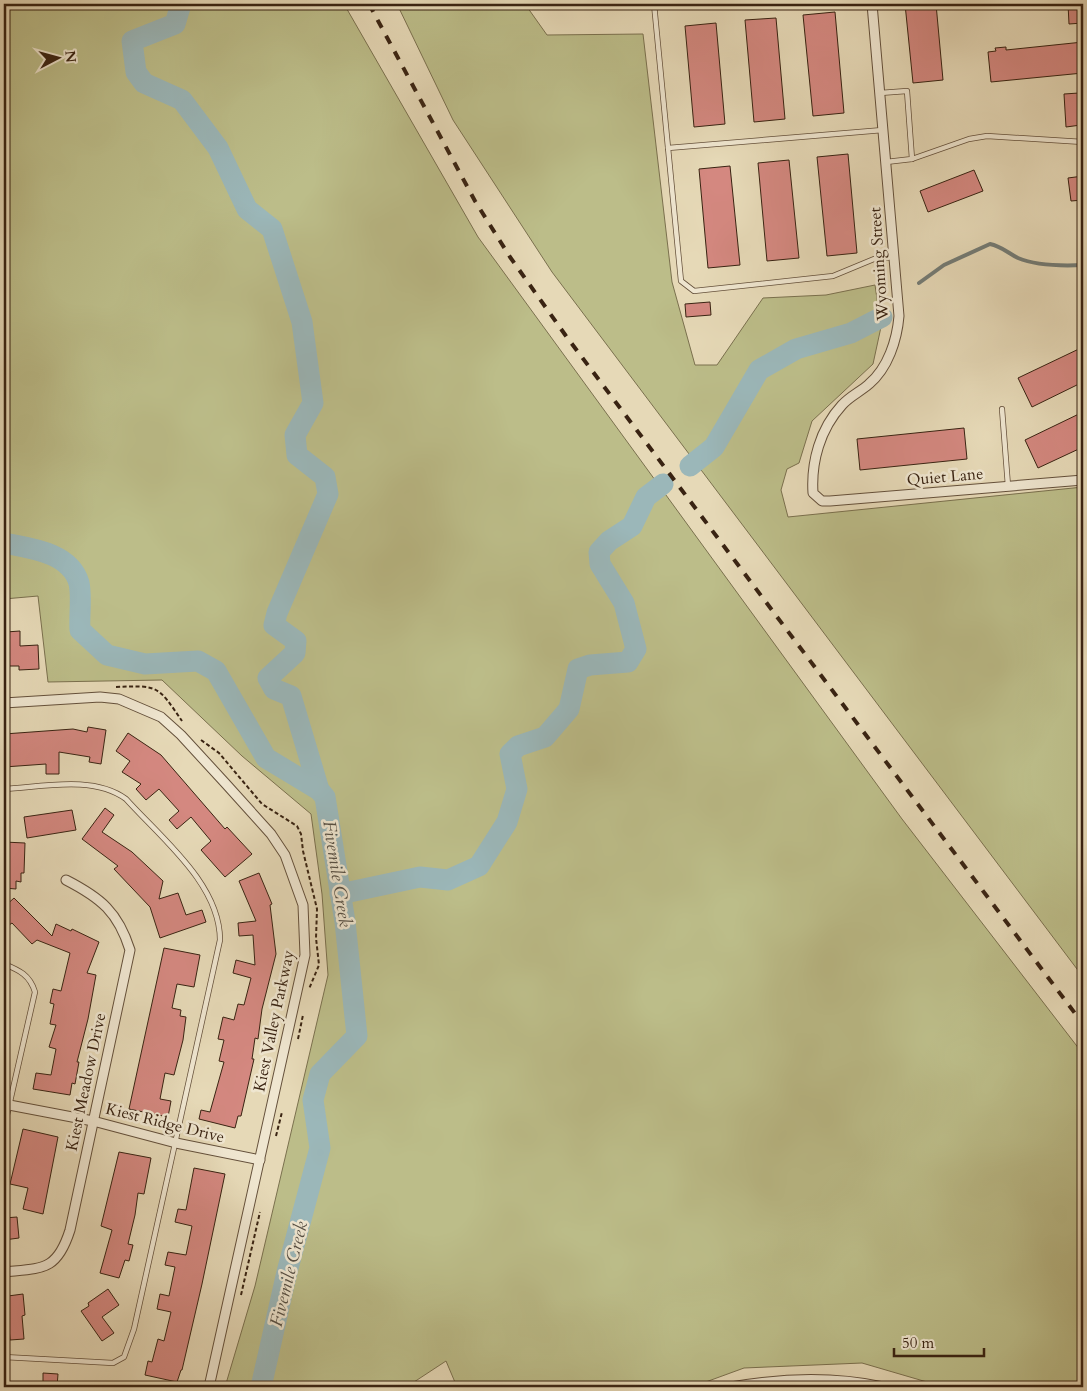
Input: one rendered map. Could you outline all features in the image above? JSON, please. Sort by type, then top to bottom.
[{"type":"street","name":"Wyoming Street","points":[[813,493],[812,473],[815,455],[828,426],[841,406],[874,380],[886,363],[895,341],[899,316],[872,4]]},
{"type":"street","name":"Quiet Lane","points":[[813,493],[822,501],[830,501],[1083,480]]},
{"type":"street","name":"Kiest Valley Parkway","points":[[4,703],[100,697],[119,698],[161,717],[181,735],[271,834],[285,855],[303,904],[305,955],[209,1387]]},
{"type":"street","name":"Kiest Meadow Drive","points":[[4,1272],[32,1269],[52,1264],[64,1251],[130,950],[124,930],[114,914],[95,895],[66,880]]},
{"type":"street","name":"Kiest Ridge Drive","points":[[7,1104],[93,1121],[176,1143],[260,1160]]},
{"type":"street","points":[[731,1387],[792,1378],[835,1379],[883,1387]]},
{"type":"lane","points":[[692,4],[654,5],[682,281],[694,291],[833,276],[874,259],[893,257]]},
{"type":"lane","points":[[880,93],[907,91],[912,159]]},
{"type":"lane","points":[[668,148],[883,130]]},
{"type":"lane","points":[[886,162],[912,159],[969,139],[987,136],[1083,142]]},
{"type":"lane","points":[[1002,409],[1008,486]]},
{"type":"lane","points":[[4,789],[93,785],[115,791],[126,799],[194,874],[214,906],[220,923],[220,940],[176,1143],[134,1329],[124,1358],[113,1363],[4,1357]]},
{"type":"lane","points":[[4,964],[17,969],[29,977],[35,992],[7,1104],[4,1128]]},
{"type":"path","points":[[114,687],[153,688],[167,697],[184,723]]},
{"type":"path","points":[[194,735],[219,753],[262,804],[297,826],[301,834],[303,851],[317,909],[316,938],[319,965],[306,996]]},
{"type":"path","points":[[298,1041],[304,1010]]},
{"type":"path","points":[[276,1138],[282,1109]]},
{"type":"path","points":[[240,1299],[260,1212]]},
{"type":"green space","points":[[4,4],[344,4],[478,237],[902,819],[1083,1054],[1083,1387],[944,1387],[862,1363],[744,1368],[692,1387],[457,1387],[446,1361],[414,1382],[416,1387],[225,1387],[255,1286],[328,975],[322,894],[311,814],[242,756],[162,680],[48,682],[38,596],[4,599]]},
{"type":"green space","points":[[397,4],[525,4],[547,35],[643,34],[672,282],[695,365],[717,365],[763,298],[826,295],[875,285],[881,327],[873,364],[812,421],[799,463],[787,469],[781,490],[788,517],[1083,487],[1083,977],[552,272],[453,120]]},
{"type":"building","points":[[905,4],[936,4],[943,80],[913,83]]},
{"type":"building","points":[[1068,4],[1083,4],[1083,23],[1069,24]]},
{"type":"building","points":[[835,12],[844,113],[813,116],[803,15]]},
{"type":"building","points":[[776,18],[785,119],[754,122],[745,20]]},
{"type":"building","points":[[716,23],[725,124],[694,127],[685,26]]},
{"type":"building","points":[[1083,42],[1083,73],[991,82],[988,52],[996,51],[995,48],[1006,47],[1006,50]]},
{"type":"building","points":[[1079,93],[1079,100],[1083,100],[1083,110],[1080,111],[1081,125],[1066,127],[1064,94]]},
{"type":"building","points":[[848,154],[857,253],[827,256],[817,157]]},
{"type":"building","points":[[789,160],[799,258],[767,261],[758,163]]},
{"type":"building","points":[[730,166],[740,265],[708,268],[699,169]]},
{"type":"building","points":[[974,170],[983,191],[928,212],[920,191]]},
{"type":"building","points":[[1083,176],[1083,200],[1071,201],[1068,178]]},
{"type":"building","points":[[710,302],[711,315],[686,317],[685,304]]},
{"type":"building","points":[[1083,347],[1083,382],[1032,407],[1018,378]]},
{"type":"building","points":[[1083,412],[1083,447],[1038,468],[1025,440]]},
{"type":"building","points":[[964,428],[967,459],[860,470],[857,439]]},
{"type":"building","points":[[20,631],[20,646],[38,645],[39,669],[19,670],[19,666],[8,666],[6,632]]},
{"type":"building","points":[[88,727],[106,730],[101,764],[89,762],[90,757],[59,752],[59,774],[46,774],[46,764],[4,767],[4,734],[73,729],[87,732]]},
{"type":"building","points":[[128,733],[161,755],[225,829],[227,827],[252,854],[225,877],[201,850],[211,841],[191,817],[177,829],[169,820],[179,811],[159,789],[146,800],[136,789],[141,784],[122,772],[130,761],[116,751]]},
{"type":"building","points":[[105,808],[114,815],[102,832],[132,852],[163,881],[159,899],[178,893],[186,915],[202,910],[206,922],[160,938],[150,907],[114,869],[118,866],[82,839]]},
{"type":"building","points":[[72,810],[76,830],[27,838],[24,817]]},
{"type":"building","points":[[4,842],[25,843],[24,873],[21,873],[21,882],[16,881],[16,889],[4,888]]},
{"type":"building","points":[[259,873],[272,904],[270,905],[276,954],[262,1009],[258,1039],[255,1038],[252,1059],[254,1059],[241,1116],[238,1116],[235,1128],[199,1119],[201,1110],[210,1112],[224,1062],[219,1061],[224,1040],[218,1039],[223,1017],[234,1020],[238,1004],[244,1005],[251,978],[233,973],[236,960],[255,965],[253,935],[239,936],[238,923],[256,921],[239,881]]},
{"type":"building","points":[[14,898],[52,936],[56,924],[71,931],[72,929],[99,942],[87,973],[96,975],[88,1019],[77,1062],[79,1062],[75,1084],[72,1083],[70,1095],[33,1089],[36,1073],[51,1075],[56,1049],[49,1047],[56,1025],[50,1024],[54,1004],[50,1003],[53,989],[61,991],[70,953],[37,940],[32,944],[12,923],[9,925],[4,920],[4,907]]},
{"type":"building","points":[[164,948],[200,955],[194,987],[177,984],[172,1008],[181,1010],[180,1016],[186,1017],[183,1040],[174,1075],[165,1073],[160,1099],[171,1101],[168,1117],[129,1109]]},
{"type":"building","points":[[23,1129],[58,1137],[43,1214],[23,1209],[28,1188],[10,1184]]},
{"type":"building","points":[[119,1152],[151,1158],[144,1194],[138,1193],[128,1244],[133,1245],[129,1261],[125,1260],[119,1278],[100,1273],[112,1230],[101,1226]]},
{"type":"building","points":[[194,1168],[225,1174],[202,1284],[182,1370],[177,1382],[145,1375],[148,1361],[152,1362],[158,1339],[164,1341],[171,1312],[157,1309],[160,1294],[169,1296],[175,1267],[165,1265],[168,1252],[186,1255],[192,1226],[175,1222],[178,1209],[186,1210]]},
{"type":"building","points":[[17,1217],[19,1238],[4,1240],[4,1218]]},
{"type":"building","points":[[108,1289],[119,1305],[102,1317],[114,1333],[102,1341],[81,1311],[89,1306],[88,1303]]},
{"type":"building","points":[[23,1294],[25,1315],[22,1316],[24,1339],[10,1340],[9,1327],[4,1328],[4,1309],[9,1308],[8,1296]]},
{"type":"building","points":[[43,1373],[58,1374],[57,1387],[43,1387]]},
{"type":"waterway","points":[[181,4],[175,24],[132,41],[136,72],[144,83],[182,100],[218,148],[247,209],[272,229],[302,322],[313,403],[295,435],[297,455],[325,477],[328,494],[277,613],[274,625],[296,641],[295,653],[268,678],[274,689],[291,696],[319,790]]},
{"type":"waterway","points":[[919,283],[944,265],[990,244],[1033,263],[1083,265]]},
{"type":"waterway","points":[[690,466],[714,447],[759,370],[796,349],[851,333],[882,317]]},
{"type":"waterway","points":[[340,894],[420,877],[448,880],[479,866],[507,822],[517,789],[510,754],[518,746],[545,737],[569,709],[578,669],[590,665],[628,662],[636,649],[624,603],[600,564],[599,552],[609,541],[632,526],[646,497],[663,484]]},
{"type":"waterway","name":"Fivemile Creek","points":[[4,543],[48,553],[67,564],[79,583],[80,630],[107,655],[145,664],[198,661],[216,671],[266,758],[319,790],[325,797],[345,922],[357,1036],[320,1074],[313,1100],[320,1148],[287,1272],[261,1387]]},
{"type":"railway","points":[[369,4],[475,201],[510,257],[566,336],[1083,1024]]}]
